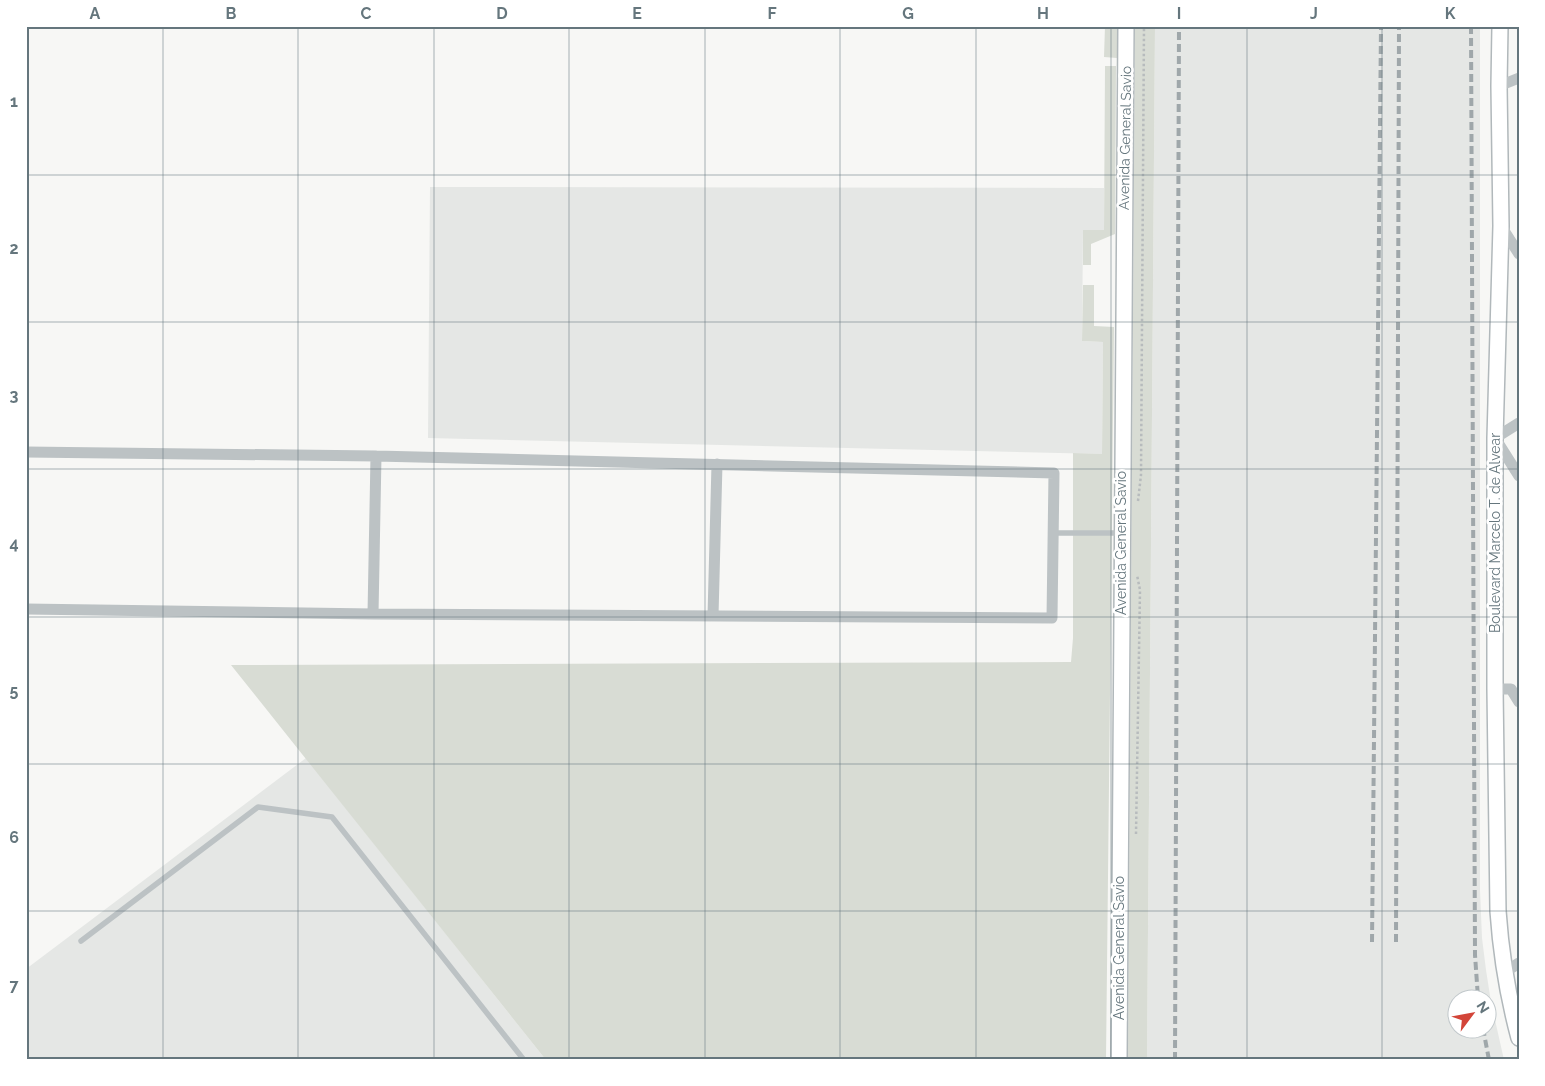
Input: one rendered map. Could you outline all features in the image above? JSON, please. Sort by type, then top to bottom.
[{"type":"main road","name":"Avenida General Savio","points":[[1118,1060],[1126,26]]},
{"type":"main road","name":"Boulevard Marcelo T. de Alvear","points":[[1500,26],[1501,226],[1495,438],[1495,689],[1498,911],[1505,972],[1519,1038]]},
{"type":"street","points":[[1499,86],[1519,78]]},
{"type":"street","points":[[1501,226],[1519,254]]},
{"type":"street","points":[[1519,423],[1495,438],[1519,476]]},
{"type":"street","points":[[26,452],[376,456],[1054,473],[1052,618],[373,614],[26,608]]},
{"type":"street","points":[[373,614],[376,456]]},
{"type":"street","points":[[713,616],[717,464]]},
{"type":"street","points":[[1495,689],[1515,687],[1519,702]]},
{"type":"street","points":[[1505,972],[1519,963]]},
{"type":"lane","points":[[1053,533],[1121,533]]},
{"type":"lane","points":[[81,941],[258,807],[332,817],[524,1060]]},
{"type":"path","points":[[1138,504],[1141,475],[1144,26]]},
{"type":"path","points":[[1136,573],[1140,590],[1136,835]]},
{"type":"shaded area","points":[[1105,26],[1117,26],[1117,58],[1104,57]]},
{"type":"shaded area","points":[[1135,26],[1155,26],[1147,1060],[1128,1060]]},
{"type":"shaded area","points":[[1155,26],[1480,26],[1480,890],[1482,938],[1489,988],[1448,988],[1448,1038],[1498,1038],[1498,1033],[1504,1060],[1147,1060]]},
{"type":"shaded area","points":[[1105,66],[1116,66],[1115,234],[1091,244],[1091,265],[1083,265],[1083,230],[1104,230]]},
{"type":"shaded area","points":[[430,187],[1104,188],[1104,230],[1083,230],[1082,341],[1103,342],[1102,454],[428,438]]},
{"type":"shaded area","points":[[1083,285],[1094,285],[1094,326],[1114,327],[1106,1060],[546,1060],[231,665],[1071,662],[1073,638],[1073,453],[1102,454],[1103,342],[1082,341]]},
{"type":"shaded area","points":[[306,758],[546,1060],[26,1060],[26,969]]},
{"type":"railway","points":[[1175,1060],[1179,26]]},
{"type":"railway","points":[[1372,942],[1381,26]]},
{"type":"railway","points":[[1396,942],[1399,26]]},
{"type":"railway","points":[[1471,26],[1475,955],[1477,988]]},
{"type":"railway","points":[[1485,1038],[1489,1060]]}]
